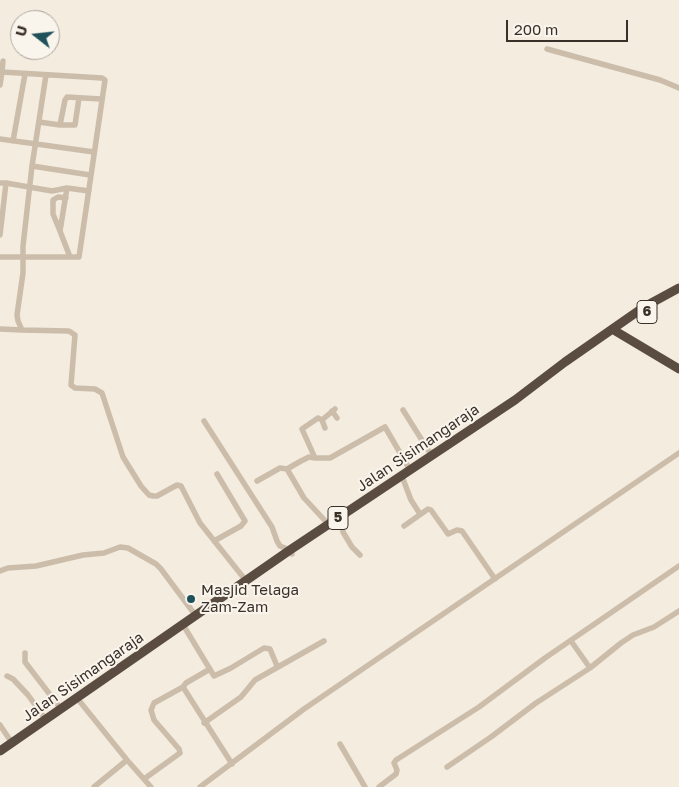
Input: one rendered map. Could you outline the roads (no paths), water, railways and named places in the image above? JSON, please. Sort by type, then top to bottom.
[{"type":"highway","name":"Jalan Sisimangaraja","points":[[0,753],[437,452],[516,402],[566,364],[614,332],[644,307],[679,288]]},
{"type":"highway","name":"6","points":[[679,292],[614,332],[679,369]]},
{"type":"highway","name":"Jalan Sisimangaraja","points":[[330,526],[403,479],[415,468]]},
{"type":"highway","name":"Jalan Sisimangaraja","points":[[0,753],[61,709],[185,628],[200,614]]},
{"type":"street","points":[[547,49],[660,80],[679,88]]},
{"type":"street","points":[[0,85],[3,61]]},
{"type":"street","points":[[0,257],[78,257],[104,79],[2,72]]},
{"type":"street","points":[[13,141],[25,74]]},
{"type":"street","points":[[22,330],[17,315],[22,281],[32,166],[46,75]]},
{"type":"street","points":[[60,125],[66,98],[101,99]]},
{"type":"street","points":[[39,122],[73,127],[75,125],[79,98]]},
{"type":"street","points":[[0,139],[94,152]]},
{"type":"street","points":[[32,166],[90,175]]},
{"type":"street","points":[[0,235],[3,183],[52,191],[67,188],[89,191]]},
{"type":"street","points":[[60,231],[67,188]]},
{"type":"street","points":[[66,198],[58,197],[53,200],[53,214],[70,258]]},
{"type":"street","points":[[0,329],[69,331],[75,335],[71,384],[74,388],[95,389],[102,393],[123,457],[146,493],[157,496],[174,486],[181,486],[200,523],[247,582]]},
{"type":"street","points":[[322,420],[333,410],[336,418]]},
{"type":"street","points":[[403,410],[430,453],[437,452]]},
{"type":"street","points":[[315,458],[302,430],[318,418],[322,420]]},
{"type":"street","points":[[322,420],[326,428]]},
{"type":"street","points":[[204,421],[272,527],[280,546],[291,552]]},
{"type":"street","points":[[287,470],[309,457],[330,458],[385,428],[410,470],[415,468]]},
{"type":"street","points":[[200,787],[304,709],[679,453]]},
{"type":"street","points":[[257,481],[280,468],[287,470],[304,498],[330,526]]},
{"type":"street","points":[[214,541],[241,526],[245,521],[217,474]]},
{"type":"street","points":[[403,479],[411,500],[420,514]]},
{"type":"street","points":[[404,526],[428,509],[431,510],[448,534],[457,530],[462,531],[495,579]]},
{"type":"street","points":[[342,520],[343,532],[352,547],[360,555]]},
{"type":"street","points":[[0,571],[8,568],[36,566],[83,555],[104,553],[120,547],[128,548],[156,564],[200,614]]},
{"type":"street","points":[[379,787],[396,774],[397,770],[394,763],[396,760],[443,732],[628,600],[679,566]]},
{"type":"street","points":[[447,767],[536,703],[590,668],[627,639],[679,611]]},
{"type":"street","points":[[185,628],[213,676],[267,647],[270,649],[277,666]]},
{"type":"street","points":[[204,723],[242,697],[255,680],[324,641]]},
{"type":"street","points":[[571,641],[590,668]]},
{"type":"street","points":[[26,653],[24,662],[61,709]]},
{"type":"street","points":[[144,779],[180,753],[154,720],[151,710],[154,703],[210,669]]},
{"type":"street","points":[[7,676],[13,679],[28,695],[46,720]]},
{"type":"street","points":[[183,687],[204,723],[232,764]]},
{"type":"street","points":[[78,699],[151,787]]},
{"type":"street","points":[[0,725],[12,743]]},
{"type":"street","points":[[340,744],[365,787]]},
{"type":"street","points":[[94,787],[127,760]]},
{"type":"place","name":"Masjid Telaga Zam-Zam","points":[[191,599]]}]
